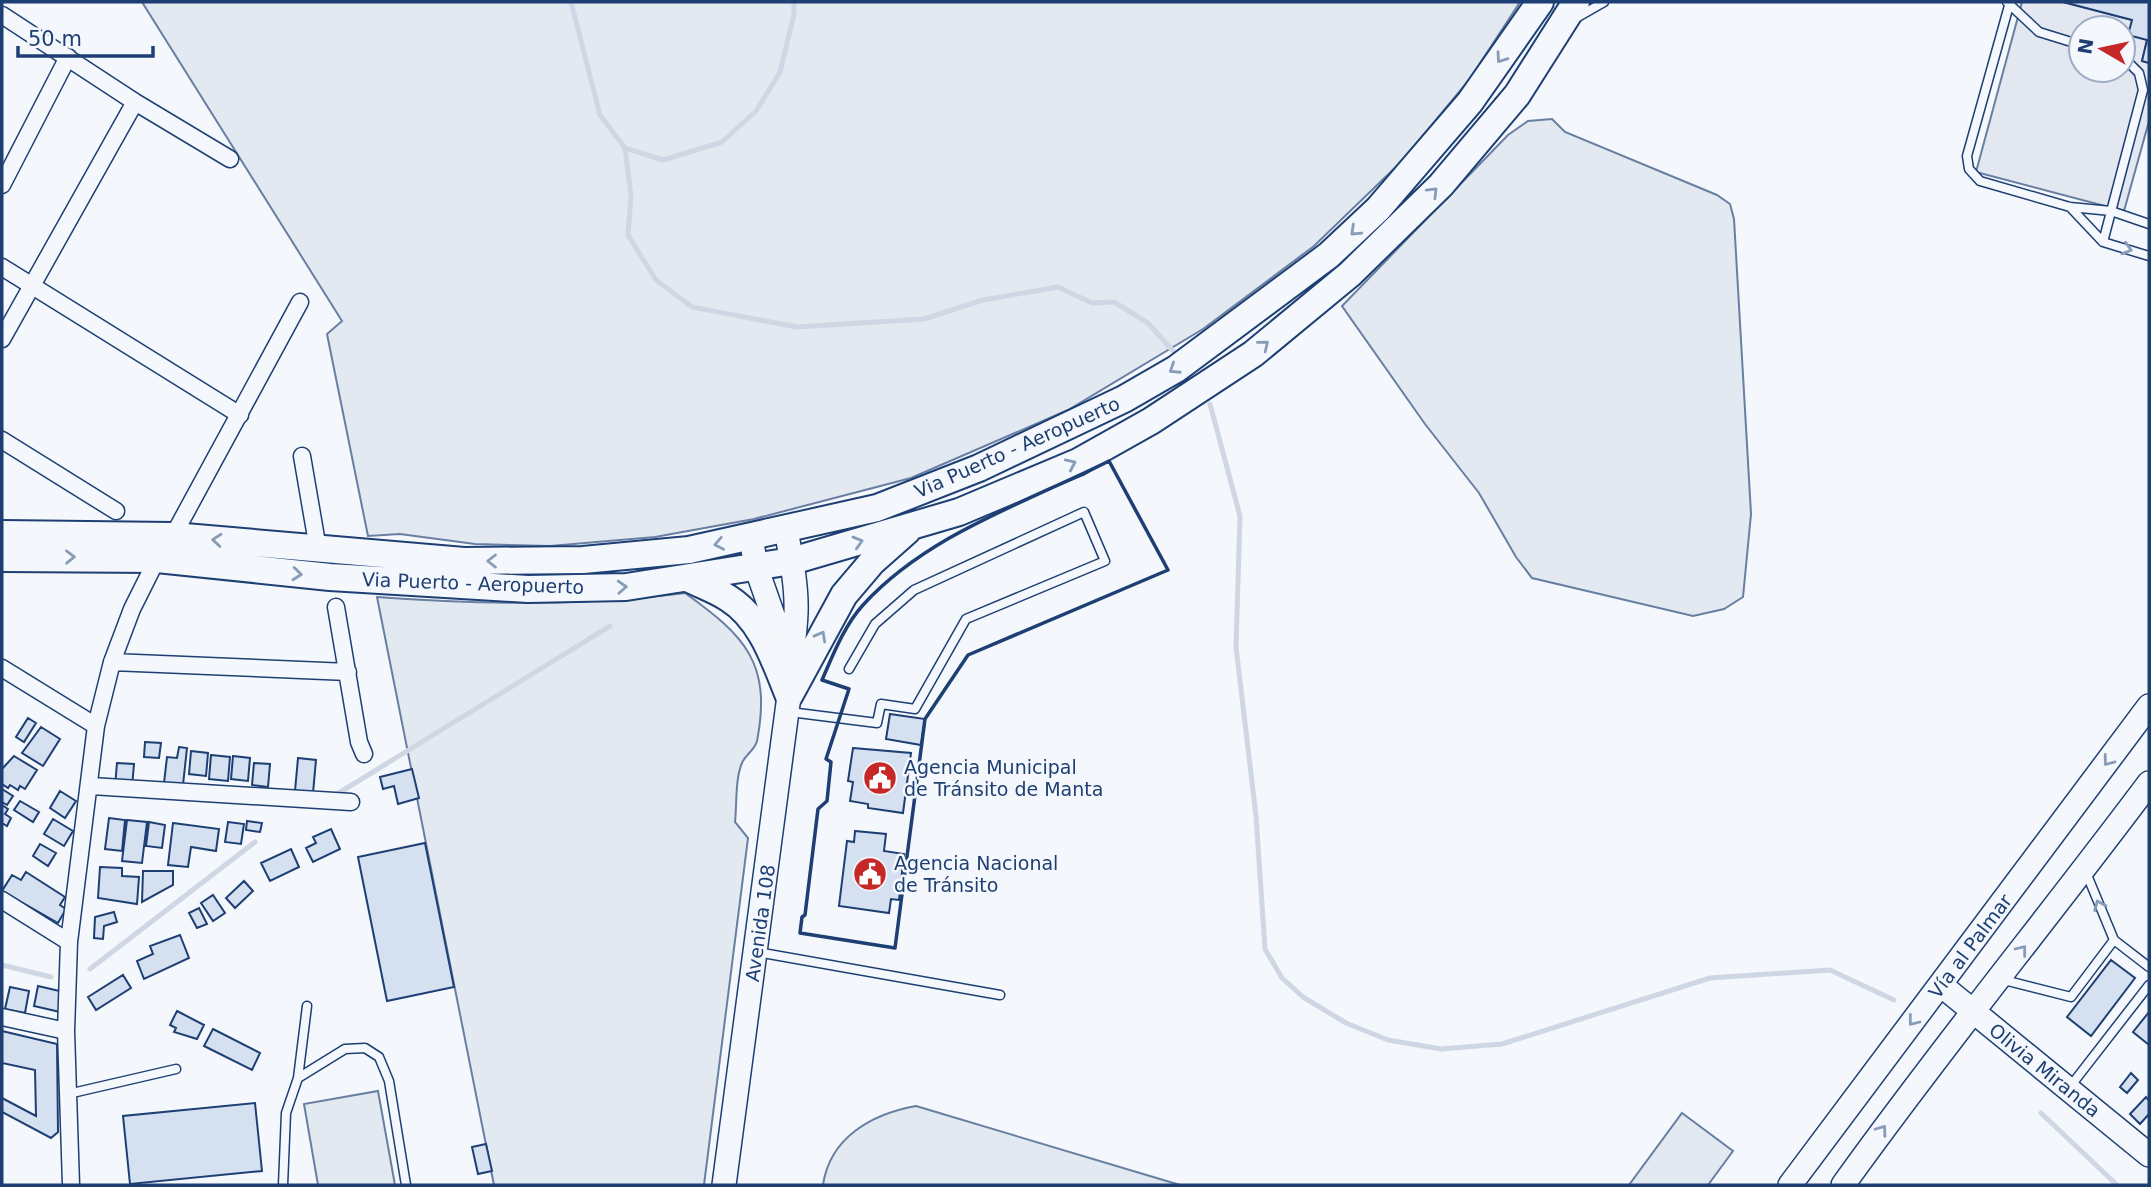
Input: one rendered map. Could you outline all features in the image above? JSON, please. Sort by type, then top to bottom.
[{"type":"main road","name":"Via Puerto - Aeropuerto","points":[[2,534],[173,536],[464,561],[583,560],[689,550],[877,508],[979,468],[1124,399],[1176,369],[1329,255],[1378,209],[1547,15],[1577,2]]},
{"type":"main road","name":"Via Puerto - Aeropuerto","points":[[2,558],[157,559],[330,577],[528,589],[626,587],[792,561],[959,512],[1078,462],[1151,421],[1252,354],[1350,274],[1441,185],[1517,95],[1547,15]]},
{"type":"main road","points":[[788,704],[844,595],[872,562],[911,527]]},
{"type":"main road","name":"Avenida 108","points":[[724,1185],[788,704],[789,661],[796,613],[792,561],[786,530]]},
{"type":"main road","name":"Avenida 108","points":[[751,537],[757,567],[789,661]]},
{"type":"main road","points":[[688,578],[729,599],[750,617],[769,648],[788,704]]},
{"type":"main road","name":"Vía al Palmar","points":[[1790,1185],[2149,706]]},
{"type":"main road","points":[[1843,1185],[1919,1078],[2147,791]]},
{"type":"main road","name":"Olivia Miranda","points":[[1941,985],[2149,1155]]},
{"type":"street","points":[[2,15],[135,102],[230,159]]},
{"type":"street","points":[[2,185],[68,57]]},
{"type":"street","points":[[2,339],[135,102]]},
{"type":"street","points":[[2,267],[240,415]]},
{"type":"street","points":[[173,536],[300,302]]},
{"type":"street","points":[[2,440],[116,511]]},
{"type":"street","points":[[302,456],[318,549]]},
{"type":"street","points":[[71,1185],[66,1031],[69,942],[91,786],[96,726],[112,662],[132,609],[157,559]]},
{"type":"street","points":[[336,607],[359,742],[364,754]]},
{"type":"street","points":[[112,662],[348,672]]},
{"type":"street","points":[[2,668],[96,726]]},
{"type":"street","points":[[91,786],[351,802]]},
{"type":"street","points":[[2,900],[69,942]]},
{"type":"street","points":[[2,1017],[66,1031]]},
{"type":"lane","points":[[1547,15],[1604,2]]},
{"type":"lane","points":[[2067,41],[2039,32],[2009,3],[1967,156],[1968,165],[1980,181],[2070,207],[2111,211],[2149,224]]},
{"type":"lane","points":[[2103,242],[2143,90],[2137,72]]},
{"type":"lane","points":[[2070,207],[2103,242],[2149,256]]},
{"type":"lane","points":[[788,704],[877,723],[881,704],[915,709],[966,619],[1105,561],[1084,512],[914,590],[893,605],[875,624],[849,669]]},
{"type":"lane","points":[[2085,869],[2114,940],[2149,967]]},
{"type":"lane","points":[[2000,979],[2071,997],[2114,940]]},
{"type":"lane","points":[[757,952],[1000,995]]},
{"type":"lane","points":[[2068,1088],[2149,985]]},
{"type":"lane","points":[[283,1185],[286,1113],[298,1078],[307,1006]]},
{"type":"lane","points":[[298,1078],[345,1049],[365,1048],[379,1057],[389,1081],[406,1185]]},
{"type":"lane","points":[[68,1094],[176,1069]]},
{"type":"shaded area","points":[[142,2],[1520,2],[1469,80],[1402,161],[1314,246],[1203,329],[1068,410],[911,478],[754,519],[655,537],[550,546],[475,544],[400,534],[368,536],[327,334],[342,321]]},
{"type":"shaded area","points":[[2022,2],[2063,2],[2109,14],[2067,14],[2067,84],[2137,84],[2137,27],[2147,40],[2142,61],[2149,63],[2149,121],[2124,211],[1976,172]]},
{"type":"shaded area","points":[[1552,119],[1565,132],[1717,195],[1730,204],[1734,219],[1751,514],[1743,597],[1724,609],[1693,616],[1532,578],[1516,557],[1479,493],[1425,424],[1342,306],[1508,135],[1528,121]]},
{"type":"shaded area","points":[[685,593],[724,623],[738,638],[757,671],[761,691],[757,741],[742,763],[737,784],[735,822],[748,838],[704,1185],[494,1185],[377,597],[531,603]]},
{"type":"shaded area","points":[[378,1091],[395,1185],[318,1185],[304,1104]]},
{"type":"shaded area","points":[[916,1106],[1180,1185],[823,1185],[834,1154],[856,1130],[884,1115]]},
{"type":"shaded area","points":[[1682,1113],[1733,1151],[1708,1185],[1629,1185]]},
{"type":"building","points":[[2063,2],[2149,2],[2149,63],[2142,61],[2147,40],[2137,37],[2137,14],[2109,14]]},
{"type":"building","points":[[890,714],[925,719],[921,745],[886,739]]},
{"type":"building","points":[[28,718],[36,723],[24,742],[16,737]]},
{"type":"building","points":[[41,727],[60,739],[43,766],[22,753]]},
{"type":"building","points":[[145,742],[161,743],[159,758],[144,757]]},
{"type":"building","points":[[179,747],[187,748],[183,785],[164,783],[167,757],[177,758]]},
{"type":"building","points":[[853,748],[911,753],[903,813],[868,808],[868,804],[850,801],[853,782],[848,781]]},
{"type":"building","points":[[191,751],[208,753],[206,776],[189,774]]},
{"type":"building","points":[[211,755],[230,757],[228,781],[209,779]]},
{"type":"building","points":[[14,756],[37,770],[25,789],[20,786],[18,790],[10,785],[8,788],[2,784],[2,769]]},
{"type":"building","points":[[233,756],[250,758],[248,781],[231,779]]},
{"type":"building","points":[[298,758],[316,760],[313,793],[295,791]]},
{"type":"building","points":[[117,763],[134,764],[132,787],[115,786]]},
{"type":"building","points":[[254,763],[270,764],[268,787],[252,785]]},
{"type":"building","points":[[412,769],[419,798],[398,804],[394,786],[383,789],[380,777]]},
{"type":"building","points":[[2,789],[13,796],[7,805],[2,802]]},
{"type":"building","points":[[60,791],[76,801],[65,818],[50,808]]},
{"type":"building","points":[[20,801],[39,812],[33,822],[14,810]]},
{"type":"building","points":[[2,805],[8,809],[5,814],[11,818],[7,826],[2,823]]},
{"type":"building","points":[[109,818],[125,820],[122,851],[105,849]]},
{"type":"building","points":[[53,819],[73,831],[64,846],[44,834]]},
{"type":"building","points":[[127,820],[147,822],[142,863],[122,861]]},
{"type":"building","points":[[247,821],[262,823],[260,832],[246,830]]},
{"type":"building","points":[[149,822],[165,825],[162,848],[146,846]]},
{"type":"building","points":[[228,822],[244,824],[241,844],[225,842]]},
{"type":"building","points":[[173,823],[219,829],[216,851],[191,847],[188,867],[168,865]]},
{"type":"building","points":[[331,829],[340,849],[313,862],[306,848],[316,843],[313,837]]},
{"type":"building","points":[[855,831],[886,834],[884,851],[904,854],[899,900],[891,899],[889,913],[839,906],[847,841],[854,842]]},
{"type":"building","points":[[425,843],[454,987],[387,1001],[358,857]]},
{"type":"building","points":[[40,844],[56,853],[48,866],[33,856]]},
{"type":"building","points":[[291,849],[299,867],[270,881],[261,863]]},
{"type":"building","points":[[100,867],[122,868],[122,876],[139,877],[137,904],[98,898]]},
{"type":"building","points":[[143,871],[173,871],[173,885],[142,902]]},
{"type":"building","points":[[26,872],[65,897],[60,905],[66,909],[58,923],[2,891],[12,875],[21,880]]},
{"type":"building","points":[[244,881],[253,891],[235,908],[226,898]]},
{"type":"building","points":[[213,895],[225,913],[213,921],[201,903]]},
{"type":"building","points":[[199,908],[207,924],[197,928],[189,913]]},
{"type":"building","points":[[114,912],[117,922],[104,926],[103,939],[94,938],[95,917]]},
{"type":"building","points":[[180,935],[189,958],[144,979],[137,961],[153,954],[150,946]]},
{"type":"building","points":[[2111,960],[2135,978],[2091,1036],[2067,1017]]},
{"type":"building","points":[[123,975],[131,988],[96,1010],[88,997]]},
{"type":"building","points":[[38,986],[64,992],[60,1012],[34,1006]]},
{"type":"building","points":[[10,987],[29,991],[25,1013],[5,1009]]},
{"type":"building","points":[[177,1011],[204,1025],[197,1039],[174,1032],[176,1028],[170,1025]]},
{"type":"building","points":[[2149,1012],[2149,1045],[2133,1032]]},
{"type":"building","points":[[213,1029],[260,1053],[252,1070],[204,1046]]},
{"type":"building","points":[[2,1031],[57,1044],[58,1132],[51,1138],[2,1112],[2,1098],[36,1116],[35,1070],[2,1063]]},
{"type":"building","points":[[2131,1073],[2138,1080],[2127,1093],[2120,1087]]},
{"type":"building","points":[[2146,1097],[2149,1101],[2149,1114],[2140,1124],[2130,1114]]},
{"type":"building","points":[[255,1103],[262,1171],[130,1184],[123,1116]]},
{"type":"building","points":[[486,1144],[492,1171],[478,1174],[472,1147]]},
{"type":"waterway","points":[[571,2],[600,115],[625,148],[663,160],[722,142],[756,111],[780,72],[794,14],[794,2]]},
{"type":"waterway","points":[[625,148],[631,196],[628,235],[656,280],[692,307],[797,327],[924,319],[983,300],[1058,287],[1092,303],[1114,302],[1148,323],[1174,352]]},
{"type":"waterway","points":[[1210,404],[1240,516],[1236,647],[1256,816],[1265,949],[1282,978],[1303,997],[1346,1023],[1388,1040],[1441,1049],[1502,1044],[1710,978],[1830,970],[1894,1000]]},
{"type":"waterway","points":[[334,796],[610,626]]},
{"type":"waterway","points":[[90,969],[255,842]]},
{"type":"waterway","points":[[2,965],[51,977]]},
{"type":"waterway","points":[[2041,1113],[2117,1185]]},
{"type":"wall","points":[[1109,461],[1168,570],[968,655],[925,719],[895,948],[800,933],[802,917],[805,915],[818,809],[827,801],[831,762],[826,759],[849,689],[822,680],[850,622],[889,580],[947,539],[1109,461]]},
{"type":"place","name":"Agencia Municipal de Tránsito de Manta","points":[[880,778]]},
{"type":"place","name":"Agencia Nacional de Tránsito","points":[[870,874]]}]
